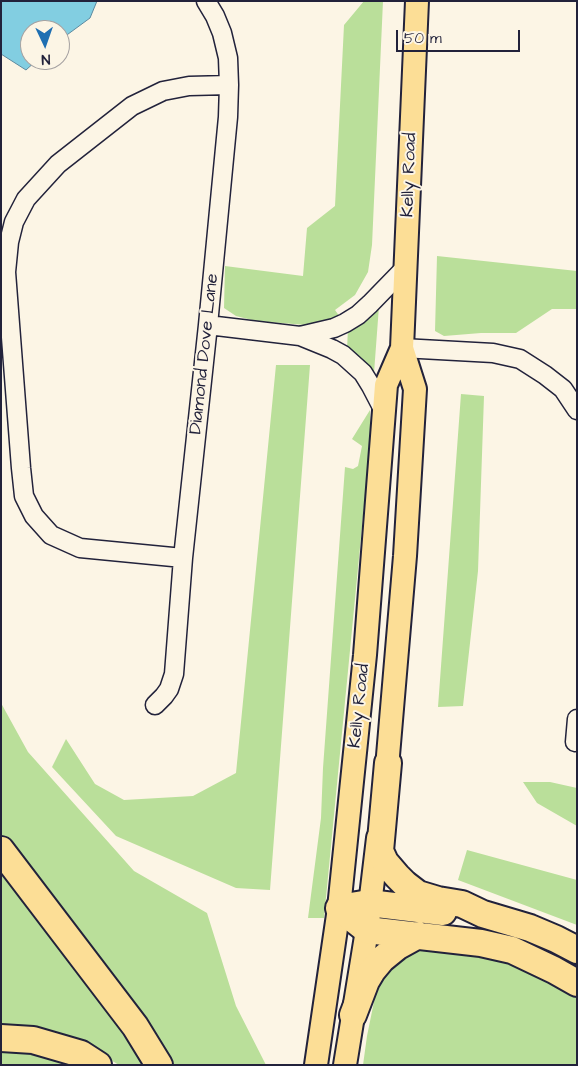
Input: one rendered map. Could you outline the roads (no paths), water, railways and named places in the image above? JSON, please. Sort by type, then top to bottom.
[{"type":"highway","points":[[388,763],[380,851],[385,862],[405,884],[418,894],[462,904],[483,914],[530,928],[577,950]]},
{"type":"highway","points":[[1,850],[135,1026],[159,1065]]},
{"type":"highway","points":[[339,908],[369,903],[464,915],[483,914]]},
{"type":"highway","points":[[339,908],[367,930],[482,943],[512,950],[577,983]]},
{"type":"highway","points":[[353,1015],[366,981],[372,971],[382,959],[398,946],[418,935]]},
{"type":"highway","points":[[1,1038],[33,1040],[81,1054],[98,1065]]},
{"type":"main road","name":"Kelly Road","points":[[345,1065],[367,930],[388,763],[398,620],[405,556],[415,389],[402,348],[417,1]]},
{"type":"main road","name":"Kelly Road","points":[[316,1065],[339,908],[365,655],[386,385],[402,348]]},
{"type":"street","name":"Diamond Dove Lane","points":[[155,705],[169,689],[174,674],[228,117],[228,58],[222,33],[206,1]]},
{"type":"street","points":[[184,558],[80,548],[51,535],[34,516],[24,496],[6,272],[9,242],[14,222],[26,199],[58,164],[132,106],[163,91],[189,86],[229,85]]},
{"type":"street","points":[[300,336],[334,328],[358,315],[406,267]]},
{"type":"street","points":[[208,325],[300,336],[332,349],[343,355],[363,373],[372,386],[384,411]]},
{"type":"street","points":[[402,348],[493,353],[520,359],[563,389],[577,410]]},
{"type":"street","points":[[575,742],[577,719]]},
{"type":"water","points":[[1,1],[97,1],[90,18],[70,33],[70,20],[20,20],[20,66],[1,54]]}]
